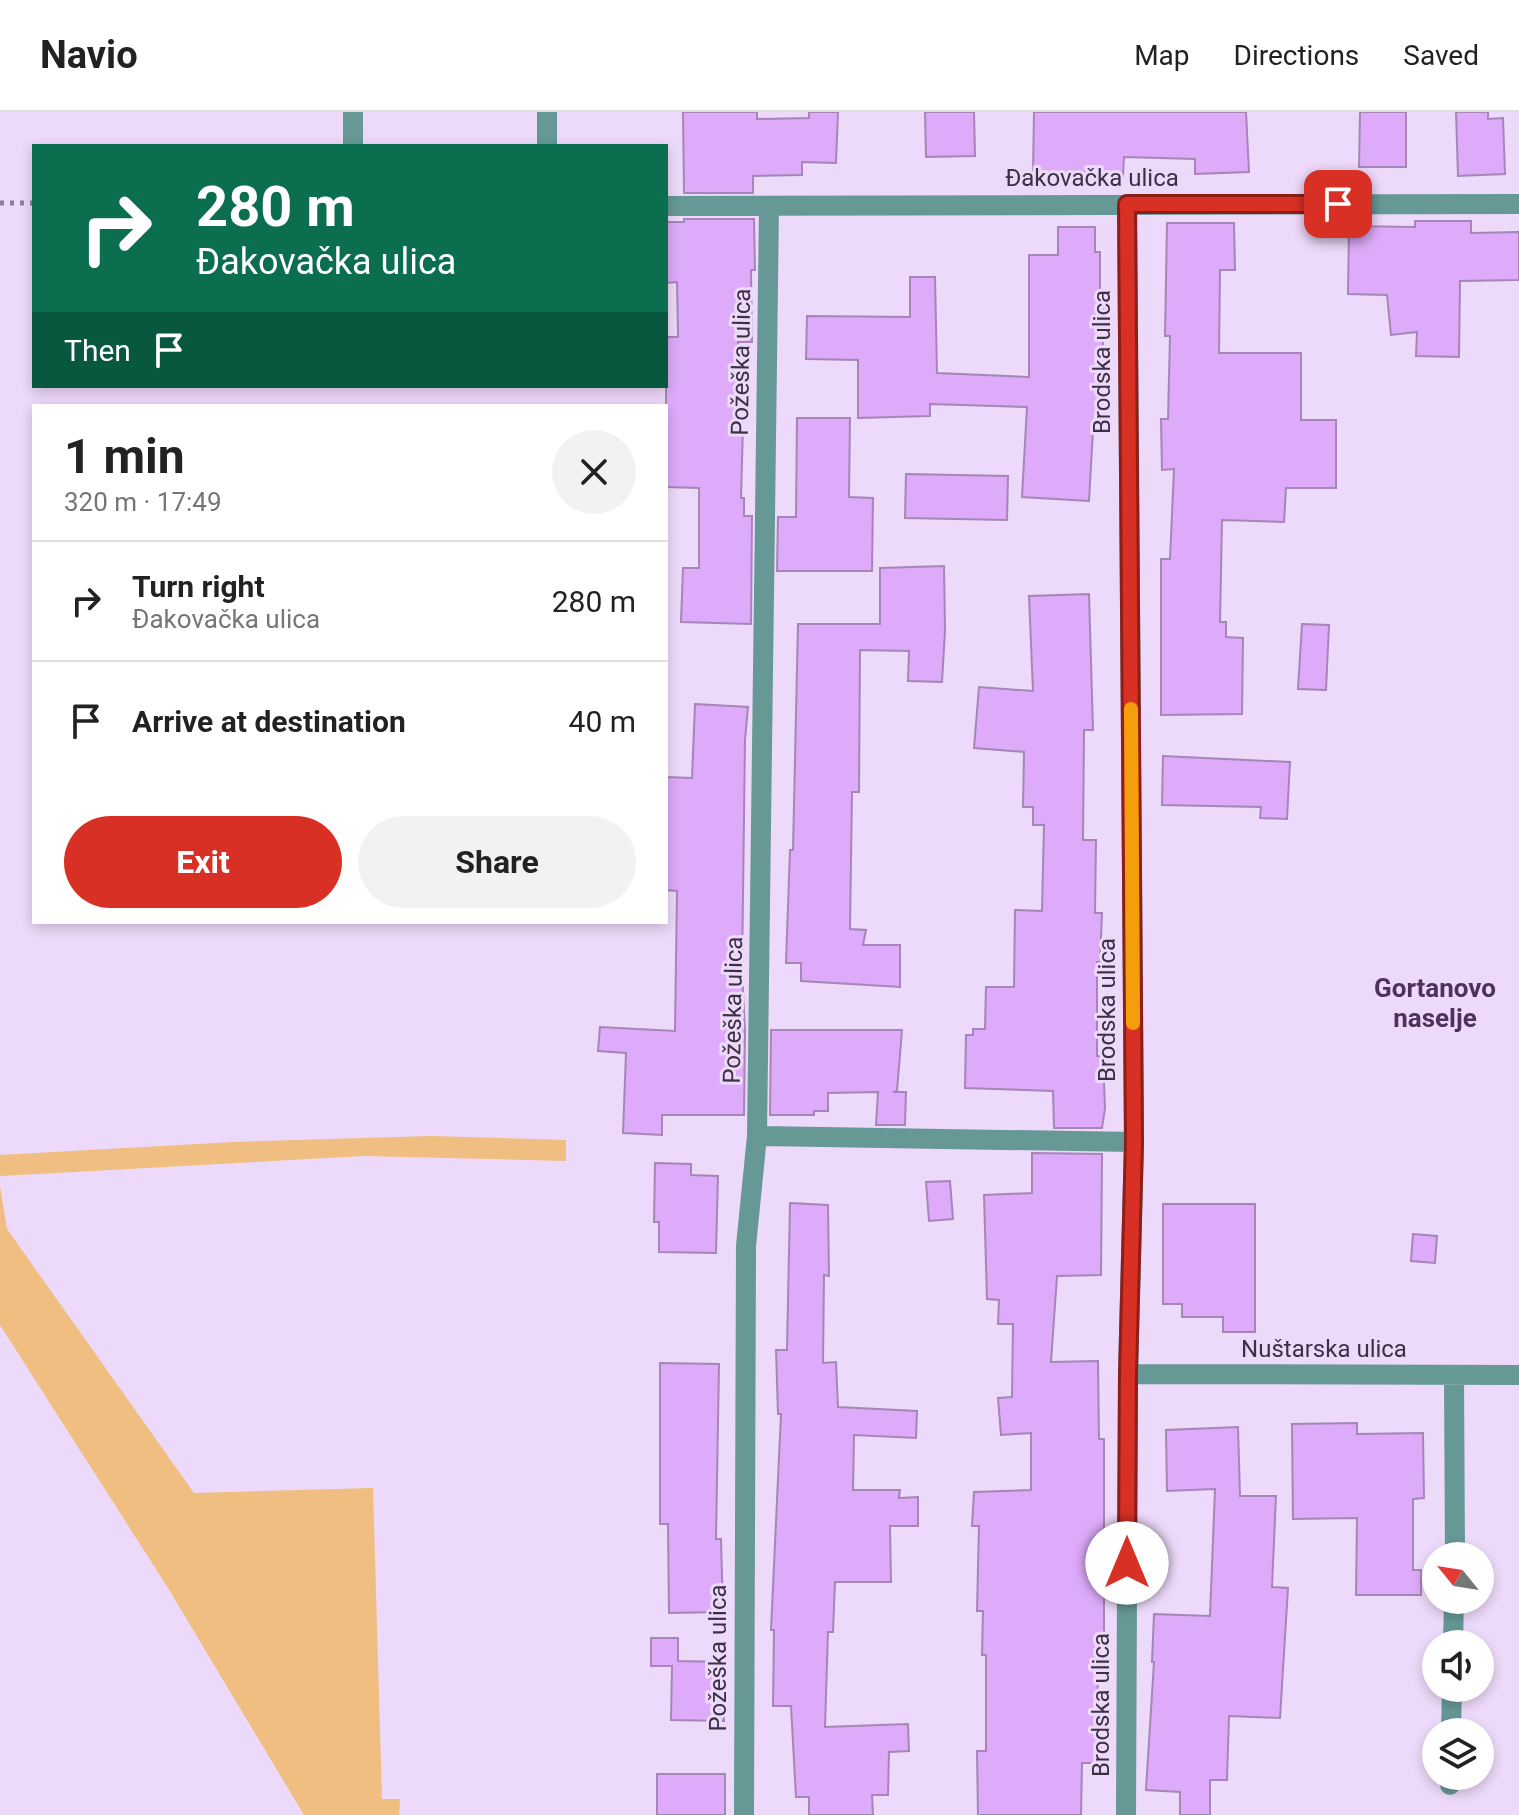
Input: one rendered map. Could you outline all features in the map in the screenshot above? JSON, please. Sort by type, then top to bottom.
[{"type":"street","points":[[353,112],[353,144]]},
{"type":"street","points":[[547,112],[547,144]]},
{"type":"street","name":"Brodska ulica","points":[[1126,1815],[1128,1374],[1134,1142],[1127,204]]},
{"type":"street","name":"Đakovačka ulica","points":[[668,206],[1519,204]]},
{"type":"street","name":"Požeška ulica","points":[[744,1815],[746,1246],[757,1136],[769,206]]},
{"type":"street","points":[[757,1136],[1134,1142]]},
{"type":"street","name":"Nuštarska ulica","points":[[1128,1374],[1519,1375]]},
{"type":"street","points":[[1454,1375],[1455,1542]]},
{"type":"path","points":[[0,203],[32,203]]},
{"type":"shaded area","points":[[430,1136],[566,1140],[566,1161],[364,1156],[0,1176],[0,1155],[233,1142]]},
{"type":"shaded area","points":[[0,1186],[7,1229],[194,1493],[373,1488],[382,1799],[400,1799],[399,1815],[304,1815],[168,1588],[0,1325]]},
{"type":"building","points":[[683,112],[757,112],[757,119],[809,118],[809,112],[838,112],[836,163],[802,162],[802,175],[753,176],[753,193],[684,193]]},
{"type":"building","points":[[925,112],[974,112],[975,156],[926,157]]},
{"type":"building","points":[[1034,112],[1246,112],[1249,172],[1195,174],[1195,159],[1124,157],[1123,176],[1033,175]]},
{"type":"building","points":[[1360,112],[1406,112],[1406,167],[1359,167]]},
{"type":"building","points":[[1456,112],[1488,112],[1488,119],[1503,118],[1505,174],[1458,176]]},
{"type":"building","points":[[684,219],[754,219],[752,342],[738,342],[738,425],[743,426],[741,498],[744,498],[744,516],[752,516],[751,624],[681,622],[683,568],[699,568],[699,488],[668,487],[668,337],[678,337],[677,282],[668,283],[668,222],[684,222]]},
{"type":"building","points":[[1415,221],[1471,221],[1471,233],[1519,232],[1519,280],[1460,281],[1459,357],[1416,356],[1417,332],[1391,335],[1387,295],[1348,294],[1349,226],[1415,227]]},
{"type":"building","points":[[1167,223],[1234,223],[1235,270],[1220,270],[1219,353],[1301,353],[1301,420],[1336,420],[1336,488],[1286,488],[1284,522],[1222,520],[1220,622],[1226,622],[1226,637],[1243,638],[1242,714],[1161,715],[1161,559],[1170,559],[1174,469],[1162,470],[1161,419],[1168,419],[1170,336],[1165,336]]},
{"type":"building","points":[[1058,227],[1095,227],[1095,252],[1100,252],[1100,295],[1104,295],[1101,430],[1093,430],[1089,501],[1022,497],[1027,407],[930,404],[930,416],[858,418],[858,360],[806,359],[807,316],[910,317],[910,277],[935,277],[937,373],[1029,377],[1029,255],[1058,255]]},
{"type":"building","points":[[797,418],[850,418],[849,497],[873,498],[872,571],[777,571],[778,517],[796,517]]},
{"type":"building","points":[[906,474],[1008,476],[1007,520],[905,518]]},
{"type":"building","points":[[944,566],[942,682],[908,681],[909,651],[860,650],[859,792],[852,792],[850,929],[866,930],[863,945],[900,945],[900,987],[801,981],[801,963],[786,963],[790,850],[793,850],[798,624],[880,624],[880,568]]},
{"type":"building","points":[[1089,594],[1093,730],[1084,730],[1083,840],[1096,840],[1095,913],[1102,913],[1100,962],[1097,962],[1097,1056],[1103,1056],[1105,1108],[1102,1128],[1054,1128],[1053,1091],[965,1088],[966,1035],[973,1035],[973,1029],[985,1029],[986,987],[1014,987],[1015,910],[1042,911],[1044,825],[1033,825],[1033,807],[1023,807],[1024,752],[974,748],[979,687],[1033,691],[1029,596]]},
{"type":"building","points":[[1302,624],[1329,625],[1326,690],[1298,689]]},
{"type":"building","points":[[695,704],[748,707],[742,973],[744,1115],[662,1115],[662,1135],[623,1133],[626,1053],[598,1051],[600,1027],[675,1031],[677,891],[668,890],[668,777],[692,778]]},
{"type":"building","points":[[1163,756],[1290,762],[1287,819],[1260,818],[1261,807],[1162,805]]},
{"type":"building","points":[[771,1030],[902,1030],[897,1091],[893,1092],[906,1092],[905,1125],[876,1125],[878,1092],[828,1093],[828,1111],[814,1111],[814,1115],[770,1115]]},
{"type":"building","points":[[1032,1153],[1102,1154],[1101,1275],[1057,1276],[1051,1362],[1098,1361],[1099,1439],[1104,1439],[1104,1633],[1100,1633],[1096,1725],[1101,1725],[1101,1763],[1082,1763],[1081,1815],[978,1815],[977,1751],[986,1751],[986,1655],[982,1655],[983,1611],[977,1611],[979,1526],[972,1526],[974,1492],[1031,1490],[1031,1433],[1001,1435],[998,1398],[1012,1397],[1013,1324],[998,1324],[999,1300],[987,1299],[984,1195],[1032,1193]]},
{"type":"building","points":[[655,1163],[691,1164],[691,1175],[718,1176],[716,1253],[659,1252],[659,1222],[654,1222]]},
{"type":"building","points":[[950,1181],[953,1219],[929,1221],[926,1182]]},
{"type":"building","points":[[790,1203],[828,1205],[829,1276],[824,1275],[823,1363],[836,1362],[838,1407],[917,1411],[916,1438],[854,1435],[853,1490],[900,1490],[899,1498],[918,1497],[918,1526],[890,1526],[891,1582],[835,1582],[833,1632],[828,1632],[825,1727],[908,1724],[909,1751],[889,1752],[888,1795],[872,1795],[873,1815],[809,1815],[809,1797],[796,1797],[791,1706],[773,1706],[774,1630],[771,1630],[781,1414],[778,1414],[776,1350],[787,1350]]},
{"type":"building","points":[[1163,1204],[1255,1204],[1255,1332],[1223,1332],[1223,1317],[1182,1317],[1182,1304],[1163,1304]]},
{"type":"building","points":[[1413,1234],[1437,1236],[1435,1263],[1411,1261]]},
{"type":"building","points":[[660,1363],[719,1364],[716,1539],[721,1539],[723,1612],[669,1613],[668,1524],[660,1524]]},
{"type":"building","points":[[1357,1423],[1357,1434],[1423,1433],[1424,1498],[1413,1499],[1413,1570],[1421,1570],[1421,1595],[1356,1595],[1357,1518],[1293,1519],[1292,1424]]},
{"type":"building","points":[[1238,1427],[1240,1496],[1276,1496],[1272,1587],[1288,1588],[1280,1718],[1229,1716],[1227,1780],[1210,1780],[1210,1815],[1180,1815],[1180,1792],[1146,1790],[1154,1614],[1210,1616],[1215,1489],[1167,1491],[1166,1430]]},
{"type":"building","points":[[651,1638],[678,1638],[678,1661],[724,1662],[724,1721],[671,1720],[672,1666],[651,1666]]},
{"type":"building","points":[[657,1774],[725,1774],[725,1815],[657,1815]]},
{"type":"slow traffic","points":[[1131,709],[1133,1023]]},
{"type":"district","name":"Gortanovo naselje","points":[[1435,1003]]},
{"type":"route","points":[[1127,1563],[1134,1142],[1127,204],[1338,204]]}]
